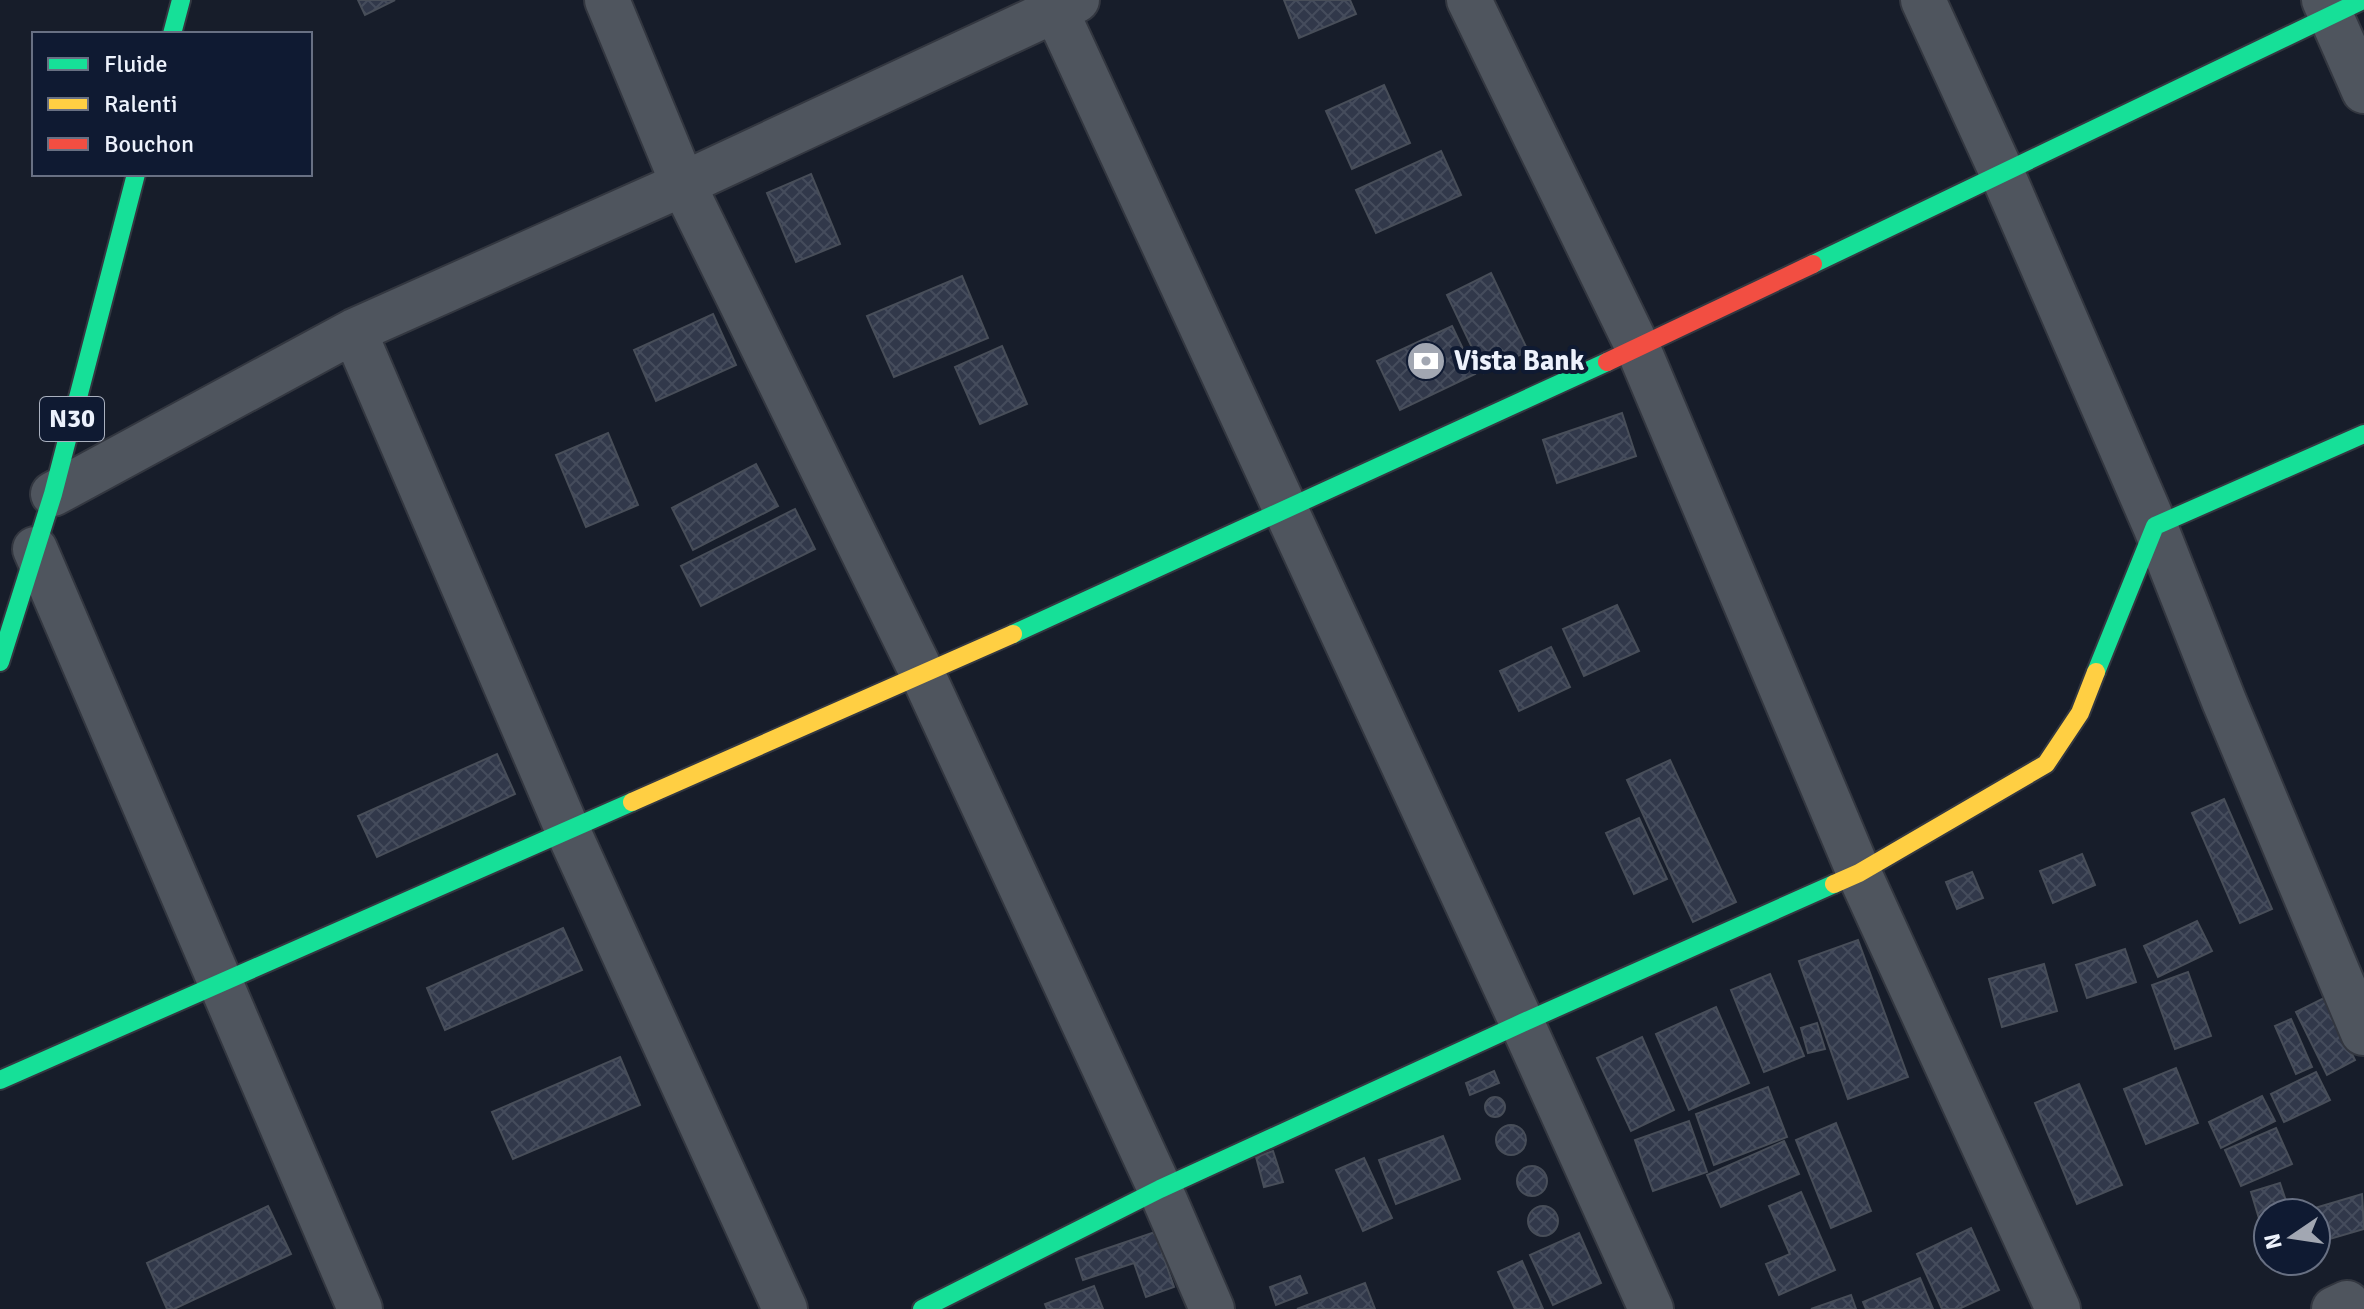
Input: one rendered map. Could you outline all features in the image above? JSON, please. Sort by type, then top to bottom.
[{"type":"street","points":[[173,32],[181,0]]},
{"type":"street","points":[[607,0],[683,184],[923,675],[1160,1189],[1212,1309]]},
{"type":"street","points":[[1469,0],[1638,348],[1859,873],[2058,1309]]},
{"type":"street","points":[[1923,0],[2002,173],[2155,526],[2224,701],[2363,1033]]},
{"type":"street","points":[[53,494],[354,331],[683,184],[1061,3],[1286,509],[1651,1309]]},
{"type":"street","points":[[0,1080],[923,675],[1638,348],[2002,173],[2339,5],[2364,91]]},
{"type":"street","name":"N30","points":[[0,662],[53,494],[135,176]]},
{"type":"street","points":[[354,331],[568,831],[785,1309]]},
{"type":"street","points":[[922,1309],[1160,1189],[1859,873],[2046,764],[2080,713],[2155,526],[2364,434]]},
{"type":"street","points":[[35,549],[360,1309]]},
{"type":"building","points":[[358,0],[395,0],[365,15]]},
{"type":"building","points":[[1284,0],[1350,0],[1356,14],[1299,38]]},
{"type":"building","points":[[1384,85],[1410,143],[1352,169],[1326,111]]},
{"type":"building","points":[[1441,151],[1461,195],[1376,233],[1356,190]]},
{"type":"building","points":[[811,174],[840,244],[796,262],[767,193]]},
{"type":"building","points":[[1491,273],[1528,351],[1484,373],[1447,295]]},
{"type":"building","points":[[962,276],[988,338],[894,377],[867,316]]},
{"type":"building","points":[[713,314],[736,365],[656,401],[634,350]]},
{"type":"building","points":[[1452,326],[1475,374],[1400,410],[1377,361]]},
{"type":"building","points":[[1002,346],[1027,404],[980,424],[955,367]]},
{"type":"building","points":[[1622,413],[1636,456],[1557,483],[1543,440]]},
{"type":"building","points":[[608,433],[638,505],[586,527],[556,455]]},
{"type":"building","points":[[756,464],[778,506],[693,550],[672,508]]},
{"type":"building","points":[[795,509],[815,549],[701,606],[681,566]]},
{"type":"building","points":[[1617,605],[1639,651],[1584,676],[1563,629]]},
{"type":"building","points":[[1551,647],[1570,687],[1519,711],[1500,671]]},
{"type":"building","points":[[497,754],[515,794],[377,857],[358,816]]},
{"type":"building","points":[[1670,760],[1736,902],[1693,922],[1627,780]]},
{"type":"building","points":[[2224,799],[2272,909],[2240,923],[2192,813]]},
{"type":"building","points":[[1639,818],[1667,879],[1634,894],[1606,833]]},
{"type":"building","points":[[2082,854],[2095,885],[2053,903],[2040,871]]},
{"type":"building","points":[[1972,872],[1983,898],[1957,909],[1946,882]]},
{"type":"building","points":[[2197,921],[2212,951],[2158,977],[2144,946]]},
{"type":"building","points":[[563,928],[582,970],[445,1030],[427,988]]},
{"type":"building","points":[[1858,940],[1908,1077],[1848,1099],[1799,961]]},
{"type":"building","points":[[2125,949],[2136,982],[2087,998],[2076,965]]},
{"type":"building","points":[[2044,964],[2057,1011],[2002,1027],[1989,979]]},
{"type":"building","points":[[2188,972],[2211,1036],[2175,1049],[2152,985]]},
{"type":"building","points":[[1770,974],[1804,1056],[1764,1072],[1731,990]]},
{"type":"building","points":[[2324,998],[2355,1060],[2327,1075],[2296,1012]]},
{"type":"building","points":[[1716,1007],[1749,1083],[1689,1110],[1656,1034]]},
{"type":"building","points":[[2291,1019],[2312,1067],[2296,1074],[2275,1026]]},
{"type":"building","points":[[1817,1023],[1825,1049],[1808,1053],[1801,1028]]},
{"type":"building","points":[[1642,1037],[1674,1110],[1631,1131],[1597,1058]]},
{"type":"building","points":[[620,1057],[640,1105],[513,1159],[492,1112]]},
{"type":"building","points":[[2176,1068],[2198,1123],[2146,1144],[2124,1089]]},
{"type":"building","points":[[1494,1071],[1499,1083],[1470,1095],[1466,1083]]},
{"type":"building","points":[[2316,1072],[2330,1100],[2284,1122],[2271,1094]]},
{"type":"building","points":[[2079,1084],[2122,1185],[2077,1204],[2035,1103]]},
{"type":"building","points":[[1768,1087],[1787,1137],[1714,1165],[1696,1114]]},
{"type":"building","points":[[2262,1096],[2275,1121],[2221,1148],[2209,1122]]},
{"type":"building","points":[[1491,1097],[1499,1097],[1505,1107],[1499,1117],[1491,1117],[1485,1111],[1485,1103]]},
{"type":"building","points":[[1689,1121],[1707,1172],[1653,1191],[1635,1140]]},
{"type":"building","points":[[1836,1123],[1871,1211],[1831,1228],[1796,1140]]},
{"type":"building","points":[[1511,1125],[1522,1129],[1526,1140],[1522,1151],[1511,1155],[1500,1151],[1496,1140],[1500,1129]]},
{"type":"building","points":[[2276,1128],[2292,1164],[2241,1186],[2225,1150]]},
{"type":"building","points":[[1443,1136],[1460,1179],[1396,1204],[1379,1160]]},
{"type":"building","points":[[1784,1141],[1799,1174],[1721,1207],[1707,1175]]},
{"type":"building","points":[[1273,1151],[1283,1182],[1264,1187],[1256,1157]]},
{"type":"building","points":[[1364,1158],[1392,1218],[1363,1231],[1336,1170]]},
{"type":"building","points":[[1532,1166],[1542,1171],[1547,1181],[1542,1191],[1532,1196],[1522,1191],[1517,1181],[1522,1171]]},
{"type":"building","points":[[2280,1183],[2285,1197],[2253,1197],[2251,1192]]},
{"type":"building","points":[[1801,1192],[1835,1270],[1779,1295],[1766,1264],[1790,1254],[1769,1206]]},
{"type":"building","points":[[2362,1194],[2364,1229],[2332,1238],[2332,1203]]},
{"type":"building","points":[[268,1206],[291,1254],[174,1309],[167,1309],[147,1263]]},
{"type":"building","points":[[1543,1206],[1554,1210],[1558,1221],[1554,1232],[1543,1236],[1532,1232],[1528,1221],[1532,1210]]},
{"type":"building","points":[[1971,1228],[1999,1290],[1959,1309],[1942,1309],[1917,1254]]},
{"type":"building","points":[[1155,1232],[1174,1287],[1146,1297],[1134,1263],[1083,1280],[1076,1259]]},
{"type":"building","points":[[1579,1233],[1601,1283],[1553,1305],[1530,1255]]},
{"type":"building","points":[[1522,1261],[1543,1309],[1515,1309],[1498,1272]]},
{"type":"building","points":[[1300,1276],[1307,1293],[1276,1305],[1270,1287]]},
{"type":"building","points":[[1920,1278],[1933,1309],[1866,1309],[1863,1302]]},
{"type":"building","points":[[1365,1283],[1375,1309],[1297,1309]]},
{"type":"building","points":[[1094,1286],[1103,1309],[1047,1309],[1045,1304]]},
{"type":"building","points":[[1851,1295],[1856,1309],[1811,1309]]},
{"type":"traffic: fast","points":[[173,32],[181,0]]},
{"type":"traffic: fast","points":[[1813,264],[2363,0]]},
{"type":"traffic: fast","points":[[0,662],[53,494],[135,176]]},
{"type":"traffic: fast","points":[[1013,634],[1607,362]]},
{"type":"traffic: fast","points":[[2096,672],[2155,526],[2364,434]]},
{"type":"traffic: fast","points":[[0,1080],[632,802]]},
{"type":"traffic: fast","points":[[922,1309],[1160,1189],[1834,884]]},
{"type":"traffic: slow","points":[[632,802],[1013,634]]},
{"type":"traffic: slow","points":[[1834,884],[1859,873],[2046,764],[2080,713],[2096,672]]},
{"type":"traffic: jam","points":[[1607,362],[1813,264]]},
{"type":"place","name":"Vista Bank","points":[[1426,361]]}]
